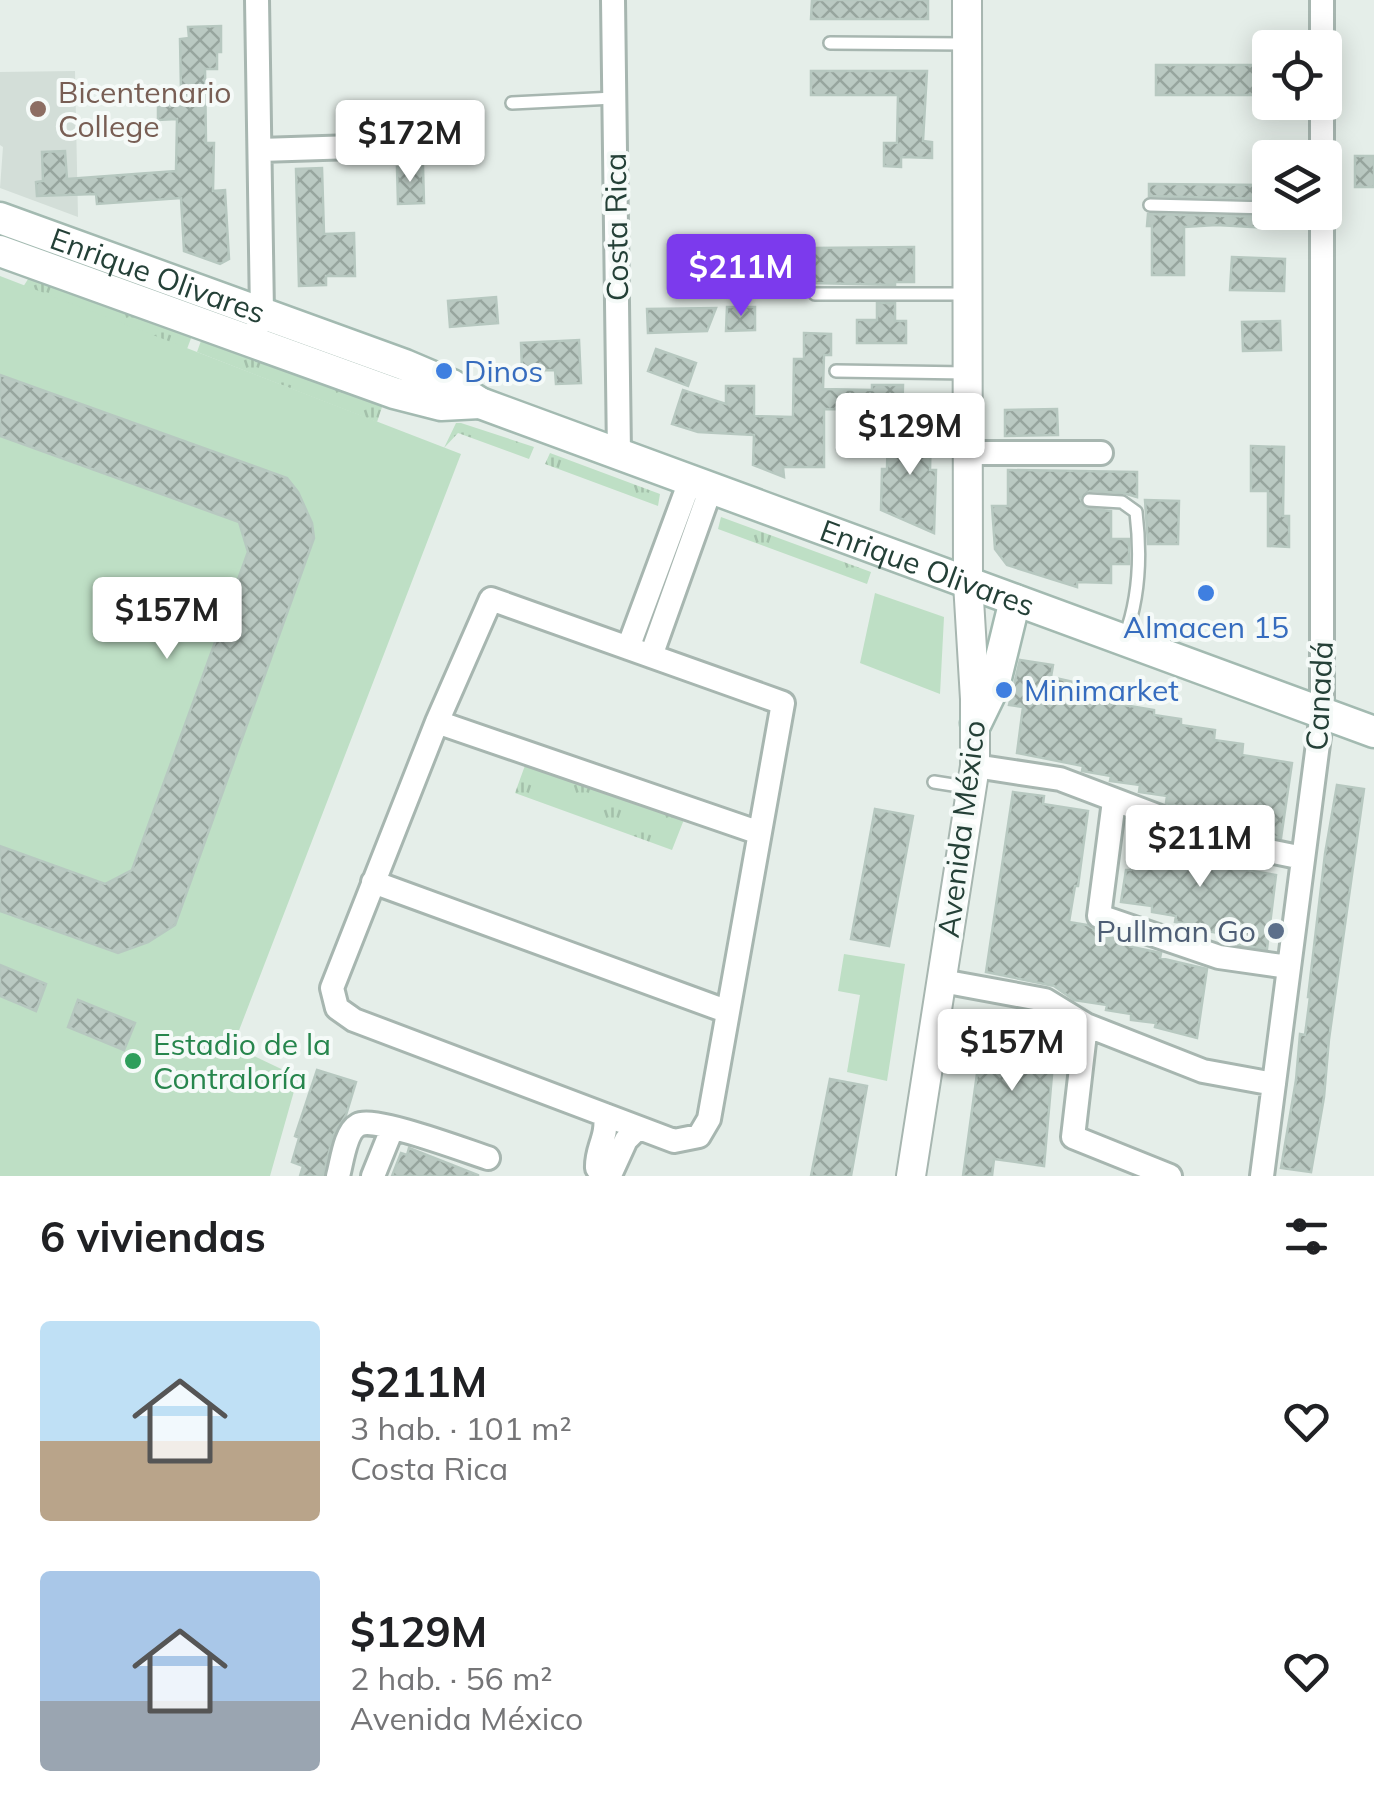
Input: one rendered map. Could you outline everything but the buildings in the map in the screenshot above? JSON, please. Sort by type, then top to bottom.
[{"type":"main road","name":"Enrique Olivares","points":[[0,218],[405,365],[480,403],[1374,732]]},
{"type":"main road","name":"Enrique Olivares","points":[[0,251],[420,401],[441,405],[480,403]]},
{"type":"main road","points":[[976,723],[994,686],[1015,600]]},
{"type":"street","points":[[254,344],[262,313],[257,0]]},
{"type":"street","name":"Costa Rica","points":[[613,0],[619,454]]},
{"type":"street","name":"Avenida México","points":[[911,1176],[973,777],[976,723],[968,583],[967,0]]},
{"type":"street","points":[[1322,0],[1322,30]]},
{"type":"street","points":[[260,150],[417,146]]},
{"type":"street","name":"Canadá","points":[[1262,1176],[1322,713],[1322,230]]},
{"type":"street","points":[[968,453],[1101,454]]},
{"type":"street","points":[[628,648],[701,484]]},
{"type":"street","points":[[651,656],[701,484]]},
{"type":"street","points":[[491,599],[628,648],[783,703],[709,1119],[699,1136],[674,1141],[354,1020],[337,1008],[332,988],[437,722],[491,599]]},
{"type":"street","points":[[437,722],[758,832]]},
{"type":"street","points":[[973,777],[1060,779],[1226,842],[1303,858]]},
{"type":"street","points":[[1114,801],[1099,916],[1218,957],[1289,967]]},
{"type":"street","points":[[373,882],[726,1011]]},
{"type":"street","points":[[942,981],[1045,1000],[1086,1024],[1203,1071],[1274,1084]]},
{"type":"street","points":[[1086,1024],[1073,1137],[1170,1176]]},
{"type":"street","points":[[605,1115],[607,1131],[596,1159],[596,1168],[603,1175],[610,1175],[626,1140],[638,1128]]},
{"type":"street","points":[[338,1176],[348,1140],[360,1123],[380,1124],[488,1158]]},
{"type":"street","points":[[373,1176],[392,1129]]},
{"type":"lane","points":[[830,44],[967,44]]},
{"type":"lane","points":[[512,103],[614,98]]},
{"type":"lane","points":[[1150,205],[1252,208]]},
{"type":"lane","points":[[814,294],[967,294]]},
{"type":"lane","points":[[836,371],[968,373]]},
{"type":"lane","points":[[1089,500],[1122,502],[1136,512],[1140,546],[1136,594],[1124,640]]},
{"type":"lane","points":[[934,782],[973,777]]},
{"type":"shaded area","name":"Bicentenario College","points":[[75,71],[78,217],[0,188],[0,72]],"holes":[[[65,151],[67,195],[44,196],[42,152]]]},
{"type":"green space","points":[[0,276],[461,454],[233,1046],[298,1077],[270,1176],[0,1176]]},
{"type":"green space","points":[[30,276],[193,333],[187,349],[23,287]]},
{"type":"green space","points":[[202,338],[383,404],[377,422],[197,352]]},
{"type":"green space","points":[[456,423],[534,447],[529,459],[458,433],[444,448]]},
{"type":"green space","points":[[550,453],[660,494],[658,506],[545,464]]},
{"type":"green space","points":[[721,517],[871,572],[867,584],[718,529]]},
{"type":"green space","points":[[875,593],[944,617],[940,694],[860,663]]},
{"type":"green space","points":[[527,760],[685,817],[672,850],[515,793]]},
{"type":"green space","points":[[844,954],[905,964],[887,1081],[847,1072],[860,995],[838,991]]},
{"type":"place","name":"Bicentenario College","points":[[38,109]]},
{"type":"place","name":"Dinos","points":[[444,371]]},
{"type":"place","name":"Almacen 15","points":[[1206,593]]},
{"type":"place","name":"Minimarket","points":[[1004,690]]},
{"type":"place","name":"Pullman Go","points":[[1276,931]]},
{"type":"place","name":"Estadio de la Contraloría","points":[[133,1061]]}]
